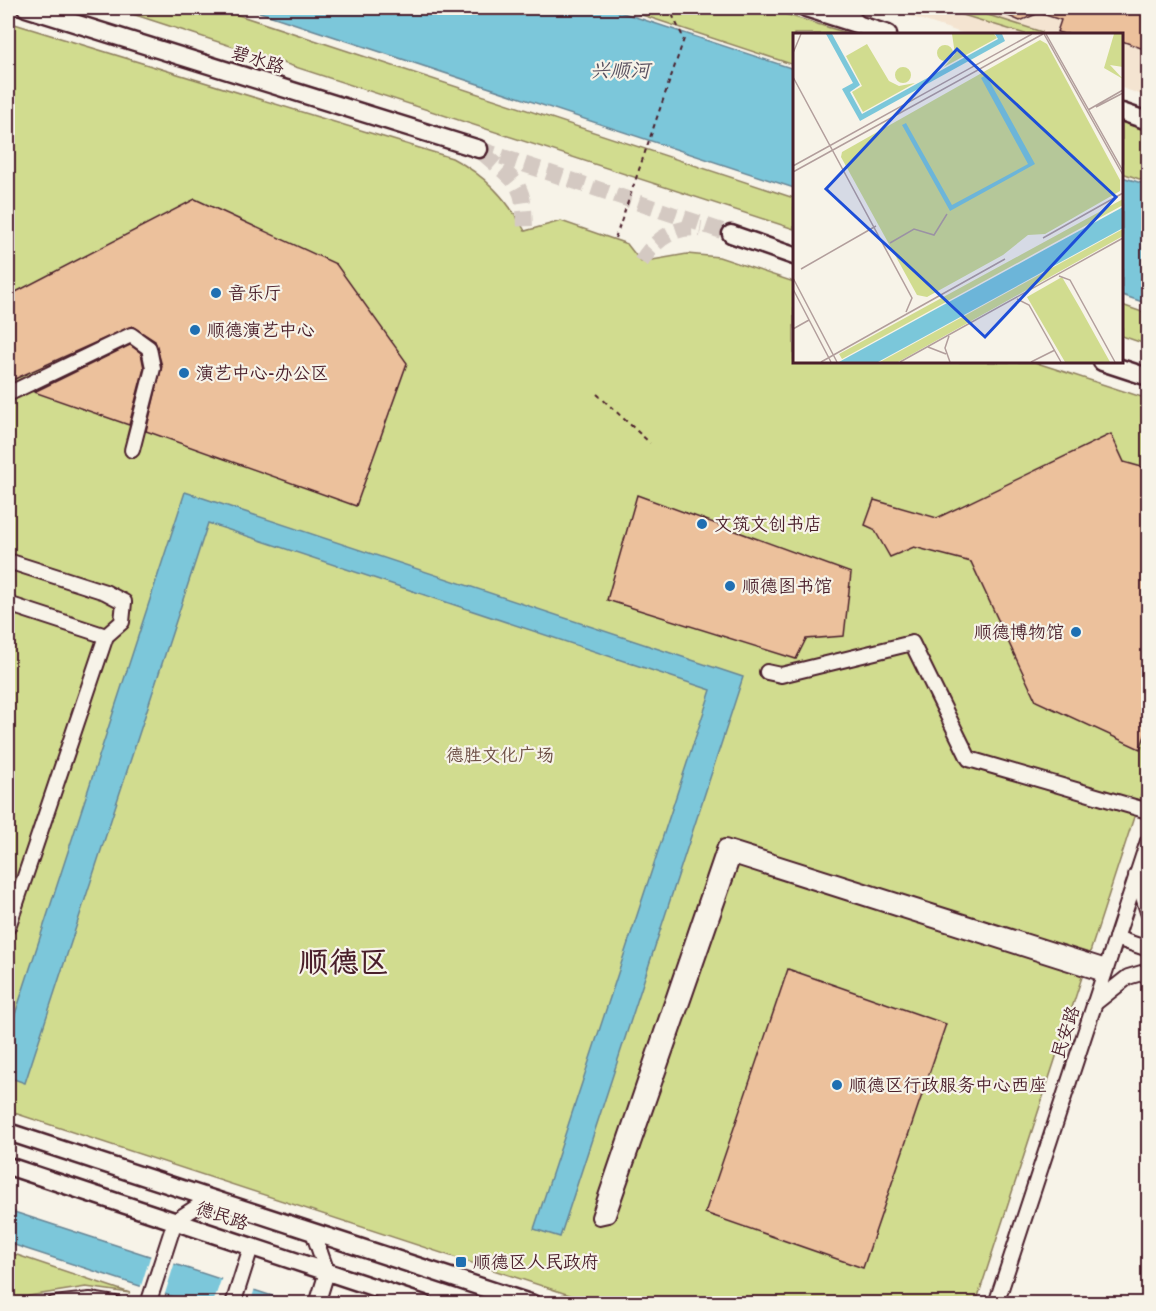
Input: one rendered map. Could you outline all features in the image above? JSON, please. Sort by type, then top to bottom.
[{"type":"main road","name":"碧水路","points":[[26,8],[479,149]]},
{"type":"main road","points":[[806,8],[885,33]]},
{"type":"main road","points":[[1123,112],[1149,121]]},
{"type":"main road","points":[[731,234],[793,255]]},
{"type":"main road","points":[[1105,363],[1149,377]]},
{"type":"main road","points":[[8,1132],[533,1304]]},
{"type":"main road","name":"德民路","points":[[8,1166],[424,1304]]},
{"type":"street","points":[[844,8],[861,26]]},
{"type":"street","points":[[8,394],[132,335],[149,348],[153,368],[132,450]]},
{"type":"street","points":[[8,561],[105,592],[124,602],[122,622],[106,636],[8,927]]},
{"type":"street","points":[[8,603],[106,636]]},
{"type":"street","points":[[767,672],[781,675],[912,644],[969,759],[1149,811]]},
{"type":"street","name":"民安路","points":[[996,1304],[1149,841]]},
{"type":"street","points":[[725,847],[1105,970],[733,855],[608,1215],[599,1217],[725,847]]},
{"type":"street","points":[[1136,875],[1149,912]]},
{"type":"street","points":[[1116,938],[1149,949]]},
{"type":"street","points":[[1094,1004],[1128,977],[1149,971]]},
{"type":"street","points":[[148,1304],[175,1221],[201,1204],[214,1200]]},
{"type":"street","points":[[313,1232],[327,1272],[317,1304]]},
{"type":"street","points":[[233,1304],[251,1247]]},
{"type":"street","points":[[54,1304],[90,1300],[115,1304]]},
{"type":"path","points":[[615,238],[684,39],[669,8]]},
{"type":"path","points":[[597,394],[650,443]]},
{"type":"shaded area","points":[[885,8],[1148,8],[1148,97],[1123,88],[1123,33],[962,33]]},
{"type":"green space","points":[[114,8],[217,8],[793,198],[793,229]]},
{"type":"green space","points":[[621,8],[765,8],[847,33],[793,33],[793,65]]},
{"type":"green space","points":[[940,8],[966,8],[1042,32],[1022,33]]},
{"type":"green space","name":"德胜文化广场","points":[[8,22],[452,158],[475,172],[503,198],[525,231],[561,221],[627,244],[641,262],[687,254],[719,257],[793,282],[793,363],[1037,363],[1148,399],[1148,774],[976,1303],[594,1303],[8,1111]]},
{"type":"green space","points":[[1123,122],[1148,131],[1148,182],[1123,173]]},
{"type":"green space","points":[[1123,305],[1148,314],[1148,345],[1123,336]]},
{"type":"green space","points":[[8,1252],[130,1293],[86,1287],[29,1296],[16,1303],[8,1303]]},
{"type":"water","name":"兴顺河","points":[[247,8],[608,8],[793,69],[793,188]]},
{"type":"water","points":[[1123,177],[1148,185],[1148,304],[1123,295]]},
{"type":"water","points":[[185,492],[743,677],[560,1237],[534,1229],[711,690],[208,523],[25,1083],[8,1077],[8,1036]]},
{"type":"water","points":[[8,1210],[294,1303],[192,1303],[8,1243]]},
{"type":"pier","points":[[151,1254],[175,1262],[164,1297],[140,1289]]},
{"type":"pier","points":[[222,1277],[255,1288],[250,1304],[213,1303]]},
{"type":"building","points":[[990,8],[1149,8],[1149,51],[1123,41],[1123,33],[1057,32],[1061,20],[1039,13],[1020,21]]},
{"type":"building","name":"顺德演艺中心","points":[[195,199],[336,264],[407,363],[356,506],[146,431],[162,366],[155,341],[132,326],[8,382],[8,296]]},
{"type":"building","points":[[130,345],[141,353],[144,368],[129,425],[34,392]]},
{"type":"building","name":"顺德博物馆","points":[[1111,434],[1124,462],[1149,469],[1149,725],[1140,749],[1036,701],[971,562],[914,547],[890,557],[874,529],[865,525],[874,500],[937,518]]},
{"type":"building","name":"顺德图书馆","points":[[637,495],[851,573],[844,636],[806,639],[796,659],[607,600]]},
{"type":"building","name":"顺德区行政服务中心西座","points":[[788,969],[946,1024],[863,1268],[705,1213]]},
{"type":"tunnel","points":[[479,149],[731,234]]},
{"type":"tunnel","points":[[484,154],[512,179],[521,193],[525,231]]},
{"type":"tunnel","points":[[641,262],[652,247],[666,236],[682,229],[701,229]]},
{"type":"place","name":"音乐厅","points":[[216,293]]},
{"type":"place","name":"顺德演艺中心","points":[[195,330]]},
{"type":"place","name":"演艺中心-办公区","points":[[184,373]]},
{"type":"place","name":"文筑文创书店","points":[[702,524]]},
{"type":"place","name":"顺德图书馆","points":[[730,586]]},
{"type":"place","name":"顺德博物馆","points":[[1076,632]]},
{"type":"place","name":"顺德区行政服务中心西座","points":[[837,1085]]},
{"type":"place","name":"顺德区人民政府","points":[[461,1262]]},
{"type":"district","name":"顺德区","points":[[344,963]]}]
